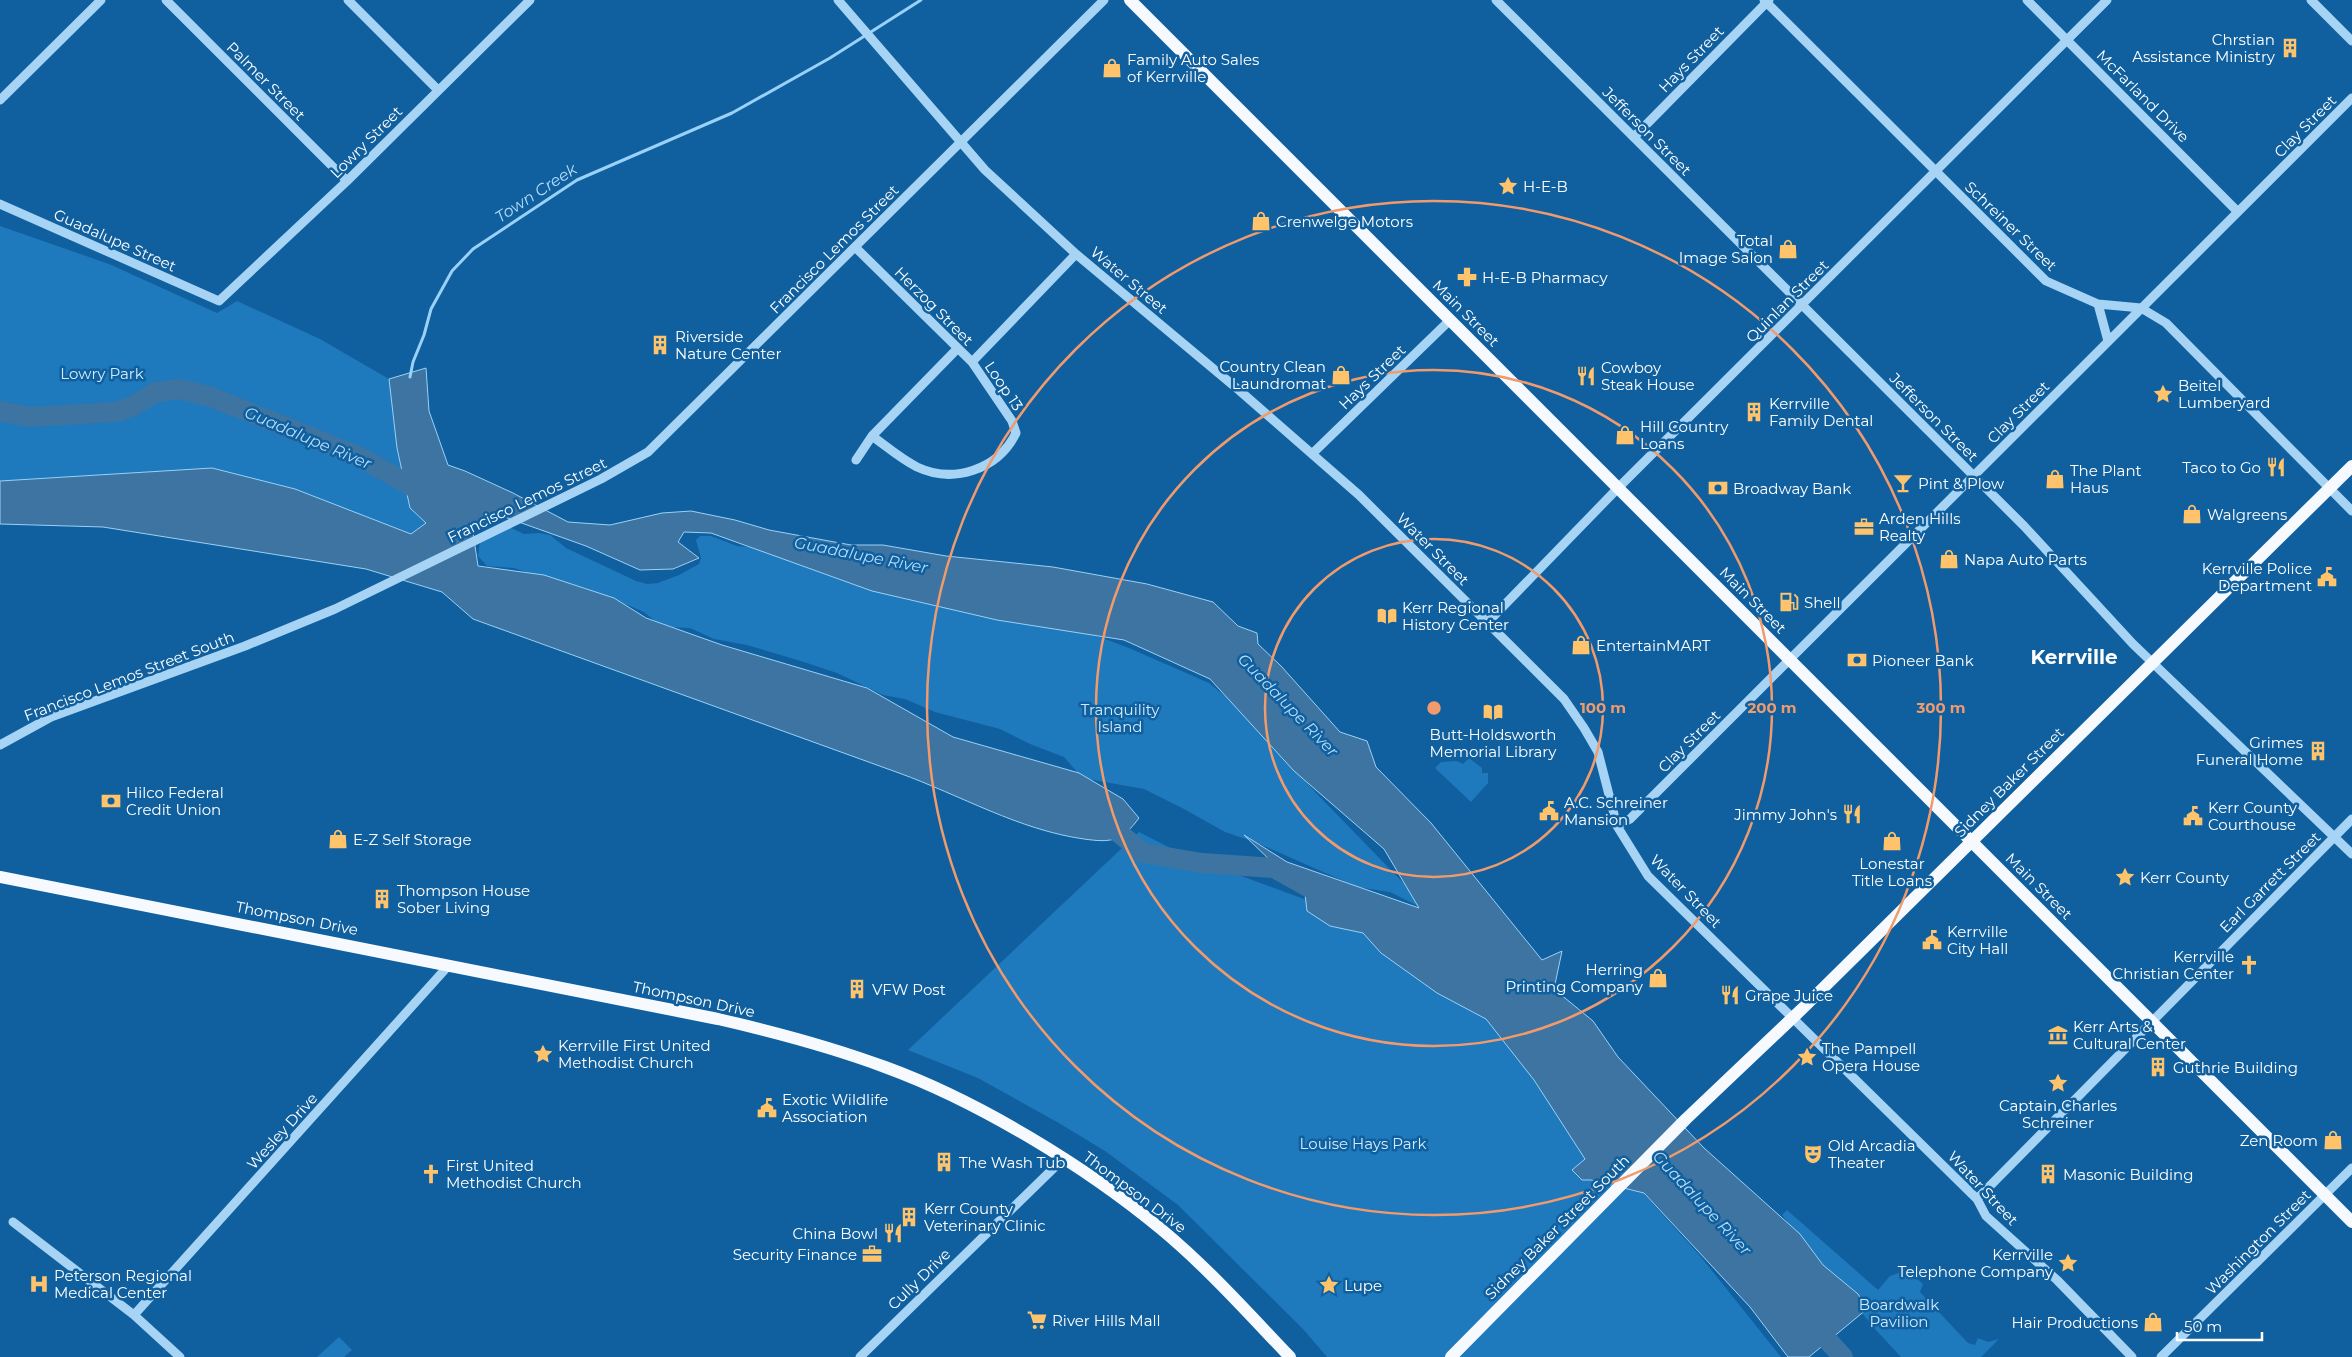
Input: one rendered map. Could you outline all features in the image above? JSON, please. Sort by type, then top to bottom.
[{"type":"main road","name":"Main Street","points":[[1130,0],[2352,1222]]},
{"type":"main road","name":"Sidney Baker Street","points":[[1686,1120],[1972,842],[2352,466]]},
{"type":"main road","name":"Thompson Drive","points":[[0,877],[718,1019],[814,1043],[887,1068],[984,1112],[1113,1191],[1161,1229],[1216,1280],[1290,1357]]},
{"type":"main road","name":"Sidney Baker Street South","points":[[1451,1357],[1686,1120]]},
{"type":"street","points":[[0,100],[101,0]]},
{"type":"street","name":"Palmer Street","points":[[166,0],[347,180]]},
{"type":"street","points":[[348,0],[437,89]]},
{"type":"street","name":"Lowry Street","points":[[219,301],[347,180],[437,89],[530,0]]},
{"type":"street","name":"Water Street","points":[[838,0],[985,170],[1076,254],[1313,453],[1359,495],[1564,699],[1598,752],[1616,826],[1648,876],[1977,1199],[1986,1216],[2057,1280],[2132,1357]]},
{"type":"street","name":"Francisco Lemos Street","points":[[270,637],[370,592],[601,479],[648,452],[1104,0]]},
{"type":"street","name":"Jefferson Street","points":[[1496,0],[2024,526],[2152,663],[2352,854]]},
{"type":"street","name":"McFarland Drive","points":[[2027,0],[2238,212]]},
{"type":"street","name":"Quinlan Street","points":[[1487,623],[1618,488],[2107,0]]},
{"type":"street","points":[[2311,0],[2352,41]]},
{"type":"street","name":"Hays Street","points":[[1634,138],[1766,1]]},
{"type":"street","name":"Schreiner Street","points":[[1766,1],[2046,281],[2098,304],[2142,308],[2166,323],[2352,511]]},
{"type":"street","name":"Clay Street","points":[[1616,826],[1630,819],[1790,661],[2352,98]]},
{"type":"street","name":"Guadalupe Street","points":[[0,204],[219,301]]},
{"type":"street","name":"Herzog Street","points":[[856,247],[972,362],[1076,254]]},
{"type":"street","points":[[2098,304],[2108,341]]},
{"type":"street","name":"Hays Street","points":[[1313,453],[1450,320]]},
{"type":"street","points":[[856,460],[872,436],[957,349]]},
{"type":"street","name":"Loop 13","points":[[872,436],[916,466],[937,473],[971,472],[991,463],[1013,440],[1016,434],[1012,422],[972,362]]},
{"type":"street","name":"Francisco Lemos Street South","points":[[0,745],[51,717],[270,637]]},
{"type":"street","name":"Earl Garrett Street","points":[[1977,1199],[2352,819]]},
{"type":"street","name":"Wesley Drive","points":[[134,1315],[449,965]]},
{"type":"street","name":"Cully Drive","points":[[860,1357],[1063,1159]]},
{"type":"street","name":"Washington Street","points":[[2161,1357],[2352,1168]]},
{"type":"street","points":[[13,1222],[134,1315],[180,1357]]},
{"type":"green space","name":"Lowry Park","points":[[0,226],[109,264],[217,313],[237,301],[320,339],[389,379],[397,448],[410,508],[426,523],[411,534],[295,489],[212,468],[0,481]]},
{"type":"green space","name":"Tranquility Island","points":[[509,527],[524,534],[539,533],[550,535],[566,548],[636,581],[647,584],[658,583],[679,575],[699,564],[701,558],[696,540],[700,536],[711,536],[737,546],[758,548],[1092,634],[1129,648],[1209,683],[1236,705],[1317,794],[1420,900],[1418,906],[1390,892],[1357,887],[1255,842],[1225,832],[1144,789],[1088,779],[1077,772],[1064,757],[1030,744],[1000,729],[935,712],[905,699],[883,695],[837,673],[804,662],[747,645],[714,639],[690,628],[670,627],[659,624],[644,612],[630,606],[514,568],[487,566],[478,556],[480,542]]},
{"type":"green space","points":[[1469,758],[1482,768],[1482,773],[1488,773],[1488,783],[1471,802],[1435,768],[1441,762],[1457,761],[1463,764]]},
{"type":"green space","name":"Louise Hays Park","points":[[1139,832],[1184,855],[1386,929],[1486,1019],[1701,1257],[1781,1357],[1327,1357],[1303,1329],[1178,1205],[1105,1151],[978,1078],[908,1050]]},
{"type":"green space","name":"Boardwalk Pavilion","points":[[1787,1210],[1878,1290],[1890,1276],[1907,1270],[1923,1284],[1920,1292],[1968,1343],[1975,1345],[1978,1338],[1988,1342],[1999,1339],[1981,1357],[1901,1357],[1875,1329],[1782,1215]]},
{"type":"green space","points":[[339,1337],[352,1350],[344,1357],[317,1357]]},
{"type":"water","points":[[426,368],[429,411],[448,465],[513,493],[568,522],[610,525],[662,513],[691,511],[735,520],[769,530],[851,545],[883,545],[946,556],[1053,567],[1147,584],[1213,602],[1238,626],[1257,633],[1258,644],[1281,666],[1340,732],[1367,741],[1376,767],[1431,823],[1542,960],[1562,951],[1554,989],[1593,1021],[1618,1057],[1704,1148],[1800,1234],[1823,1265],[1858,1294],[1867,1309],[1809,1357],[1788,1357],[1750,1307],[1644,1193],[1591,1180],[1582,1180],[1572,1170],[1585,1159],[1534,1080],[1486,1019],[1437,993],[1381,953],[1363,933],[1330,926],[1307,911],[1305,894],[1244,835],[1287,862],[1419,908],[1384,849],[1294,771],[1210,679],[1124,640],[997,620],[872,591],[711,533],[684,532],[678,542],[699,558],[673,569],[640,570],[586,546],[502,516],[472,526],[478,566],[544,575],[614,598],[646,618],[722,645],[867,688],[953,737],[1079,773],[1123,799],[1139,818],[1122,836],[1102,841],[1060,834],[1013,820],[899,773],[473,619],[442,592],[366,569],[103,527],[0,524],[0,481],[212,468],[295,489],[411,534],[426,523],[410,508],[397,448],[389,379]]},
{"type":"waterway","name":"Town Creek","points":[[410,377],[413,362],[424,335],[431,309],[452,271],[473,249],[577,180],[732,113],[830,58],[921,0]]},
{"type":"waterway","name":"Guadalupe River","points":[[0,411],[30,417],[116,412],[133,406],[156,392],[181,389],[211,397],[358,456],[413,487],[425,498]]},
{"type":"waterway","name":"Guadalupe River","points":[[1101,818],[1143,853],[1202,863],[1274,868],[1308,887]]},
{"type":"waterway","name":"Guadalupe River","points":[[1810,1321],[1843,1357]]},
{"type":"place","name":"Chrstian Assistance Ministry","points":[[2290,48]]},
{"type":"place","name":"Family Auto Sales of Kerrville","points":[[1112,68]]},
{"type":"place","name":"H-E-B","points":[[1508,186]]},
{"type":"place","name":"Crenwelge Motors","points":[[1261,221]]},
{"type":"place","name":"Total Image Salon","points":[[1788,249]]},
{"type":"place","name":"H-E-B Pharmacy","points":[[1467,277]]},
{"type":"place","name":"Riverside Nature Center","points":[[660,345]]},
{"type":"place","name":"Country Clean Laundromat","points":[[1341,375]]},
{"type":"place","name":"Cowboy Steak House","points":[[1586,376]]},
{"type":"place","name":"Beitel Lumberyard","points":[[2163,394]]},
{"type":"place","name":"Kerrville Family Dental","points":[[1754,412]]},
{"type":"place","name":"Hill Country Loans","points":[[1625,435]]},
{"type":"place","name":"Taco to Go","points":[[2276,467]]},
{"type":"place","name":"The Plant Haus","points":[[2055,479]]},
{"type":"place","name":"Pint & Plow","points":[[1903,483]]},
{"type":"place","name":"Broadway Bank","points":[[1718,488]]},
{"type":"place","name":"Walgreens","points":[[2192,514]]},
{"type":"place","name":"Arden Hills Realty","points":[[1864,527]]},
{"type":"place","name":"Napa Auto Parts","points":[[1949,559]]},
{"type":"place","name":"Kerrville Police Department","points":[[2327,577]]},
{"type":"place","name":"Shell","points":[[1789,602]]},
{"type":"place","name":"Kerr Regional History Center","points":[[1387,616]]},
{"type":"place","name":"EntertainMART","points":[[1581,645]]},
{"type":"place","name":"Pioneer Bank","points":[[1857,660]]},
{"type":"place","name":"Butt-Holdsworth Memorial Library","points":[[1493,712]]},
{"type":"place","name":"Grimes Funeral Home","points":[[2318,751]]},
{"type":"place","name":"Hilco Federal Credit Union","points":[[111,801]]},
{"type":"place","name":"A.C. Schreiner Mansion","points":[[1549,811]]},
{"type":"place","name":"Jimmy John's","points":[[1852,814]]},
{"type":"place","name":"Kerr County Courthouse","points":[[2193,816]]},
{"type":"place","name":"E-Z Self Storage","points":[[338,839]]},
{"type":"place","name":"Lonestar Title Loans","points":[[1892,841]]},
{"type":"place","name":"Kerr County","points":[[2125,877]]},
{"type":"place","name":"Thompson House Sober Living","points":[[382,899]]},
{"type":"place","name":"Kerrville City Hall","points":[[1932,940]]},
{"type":"place","name":"Kerrville Christian Center","points":[[2249,965]]},
{"type":"place","name":"Herring Printing Company","points":[[1658,978]]},
{"type":"place","name":"VFW Post","points":[[857,989]]},
{"type":"place","name":"Grape Juice","points":[[1730,995]]},
{"type":"place","name":"Kerr Arts & Cultural Center","points":[[2058,1035]]},
{"type":"place","name":"Kerrville First United Methodist Church","points":[[543,1054]]},
{"type":"place","name":"The Pampell Opera House","points":[[1807,1057]]},
{"type":"place","name":"Guthrie Building","points":[[2158,1067]]},
{"type":"place","name":"Captain Charles Schreiner","points":[[2058,1083]]},
{"type":"place","name":"Exotic Wildlife Association","points":[[767,1108]]},
{"type":"place","name":"Zen Room","points":[[2333,1140]]},
{"type":"place","name":"Old Arcadia Theater","points":[[1813,1154]]},
{"type":"place","name":"The Wash Tub","points":[[944,1162]]},
{"type":"place","name":"First United Methodist Church","points":[[431,1174]]},
{"type":"place","name":"Masonic Building","points":[[2048,1174]]},
{"type":"place","name":"Kerr County Veterinary Clinic","points":[[909,1217]]},
{"type":"place","name":"China Bowl","points":[[893,1233]]},
{"type":"place","name":"Security Finance","points":[[872,1254]]},
{"type":"place","name":"Kerrville Telephone Company","points":[[2068,1263]]},
{"type":"place","name":"Peterson Regional Medical Center","points":[[39,1284]]},
{"type":"place","name":"Lupe","points":[[1329,1285]]},
{"type":"place","name":"River Hills Mall","points":[[1037,1320]]},
{"type":"place","name":"Hair Productions","points":[[2153,1322]]},
{"type":"district","name":"Kerrville","points":[[2074,657]]}]
